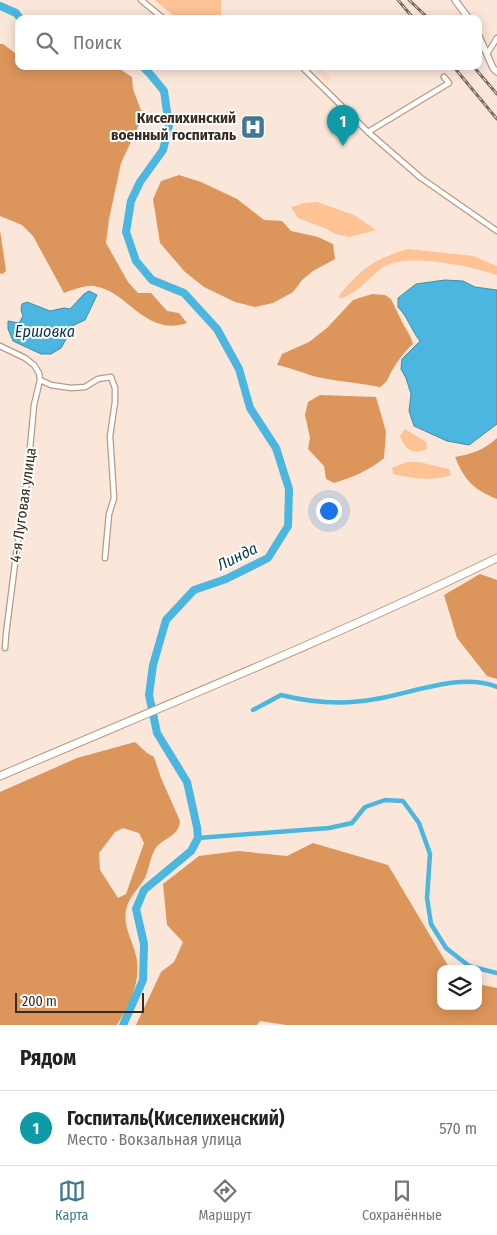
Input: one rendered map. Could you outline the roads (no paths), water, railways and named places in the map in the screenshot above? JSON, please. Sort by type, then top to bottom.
[{"type":"main road","points":[[0,776],[416,598],[497,558]]},
{"type":"street","points":[[141,0],[159,15]]},
{"type":"street","points":[[455,0],[466,15]]},
{"type":"street","points":[[487,54],[497,38]]},
{"type":"street","points":[[482,43],[497,72]]},
{"type":"street","points":[[305,70],[368,132],[421,178],[497,231]]},
{"type":"street","points":[[368,132],[449,83],[444,77]]},
{"type":"street","points":[[0,346],[25,358],[34,365],[39,373],[40,380],[51,385],[71,388],[84,387],[98,379],[111,377],[115,388],[110,436],[114,498],[109,514],[105,558]]},
{"type":"street","name":"4-я Луговая улица","points":[[5,648],[27,481],[34,405],[40,380]]},
{"type":"water","points":[[445,280],[463,281],[475,287],[497,290],[497,424],[469,445],[447,441],[414,426],[409,411],[411,394],[401,369],[402,359],[420,341],[398,307],[398,298],[416,284]]},
{"type":"water","name":"Ершовка","points":[[89,291],[97,295],[85,320],[74,325],[61,348],[51,354],[41,354],[13,341],[8,329],[8,321],[19,323],[23,316],[22,304],[27,302],[50,311],[64,308],[70,309]]},
{"type":"waterway","name":"Линда","points":[[0,6],[18,15]]},
{"type":"waterway","name":"Линда","points":[[123,1025],[143,980],[144,944],[136,909],[144,890],[191,851],[198,838],[187,782],[157,733],[149,695],[153,665],[166,620],[194,590],[226,579],[268,558],[288,526],[289,489],[276,448],[250,408],[239,369],[217,329],[184,293],[152,280],[136,261],[126,232],[131,201],[140,182],[163,150],[169,126],[164,91],[146,70]]},
{"type":"waterway","points":[[253,710],[281,695],[305,700],[340,702],[376,699],[453,683],[483,683],[497,687]]},
{"type":"waterway","points":[[198,838],[329,828],[352,823],[365,807],[385,800],[403,801],[419,823],[430,854],[427,898],[431,924],[446,948],[469,966],[497,973]]},
{"type":"railway","points":[[398,0],[411,15]]},
{"type":"railway","points":[[409,0],[425,15]]},
{"type":"railway","points":[[456,70],[497,119]]},
{"type":"railway","points":[[476,70],[497,94]]},
{"type":"place","name":"Киселихинский военный госпиталь","points":[[253,127]]},
{"type":"place","name":"Госпиталь(Киселихенский)","points":[[343,146]]}]
